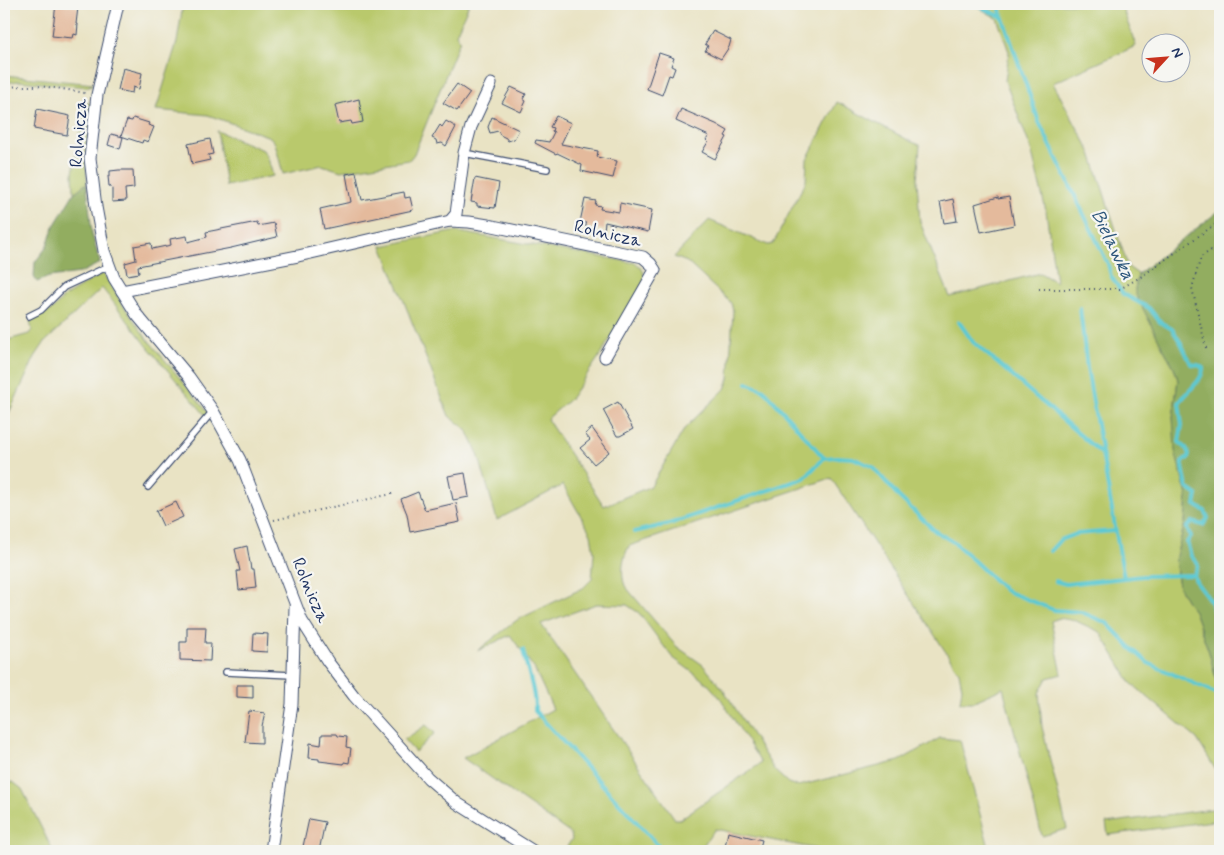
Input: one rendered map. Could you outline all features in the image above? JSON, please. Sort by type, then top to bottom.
[{"type":"street","name":"Rolnicza","points":[[118,4],[97,95],[90,158],[97,216],[104,251],[114,278],[137,315],[188,377],[213,411],[240,460],[302,621],[328,662],[354,696],[428,778],[457,803],[533,851]]},
{"type":"street","points":[[450,221],[456,214],[464,153],[471,127],[491,84]]},
{"type":"street","name":"Rolnicza","points":[[122,291],[298,256],[450,221],[469,222],[643,257],[651,264],[655,270],[605,357]]},
{"type":"street","points":[[271,851],[292,704],[295,603]]},
{"type":"lane","points":[[464,153],[547,168]]},
{"type":"lane","points":[[28,316],[41,310],[64,287],[109,266]]},
{"type":"lane","points":[[148,487],[213,411]]},
{"type":"lane","points":[[226,672],[292,675]]},
{"type":"path","points":[[4,88],[17,85],[53,87],[97,95]]},
{"type":"path","points":[[1039,289],[1120,289],[1142,276],[1220,221]]},
{"type":"path","points":[[1206,348],[1192,288],[1201,256],[1220,244]]},
{"type":"path","points":[[264,522],[396,493]]},
{"type":"green space","points":[[183,4],[469,4],[456,34],[460,40],[414,154],[409,160],[341,171],[322,165],[283,174],[275,143],[270,137],[208,115],[156,110],[177,42]]},
{"type":"green space","points":[[972,4],[1121,4],[1136,46],[1053,83],[1091,153],[1128,267],[1138,274],[1135,289],[1174,367],[1178,380],[1173,417],[1187,495],[1185,523],[1175,560],[1179,587],[1194,611],[1209,652],[1220,695],[1220,777],[1197,739],[1131,683],[1100,632],[1076,621],[1059,618],[1051,621],[1062,674],[1047,678],[1039,693],[1042,727],[1067,829],[1042,836],[1003,688],[973,702],[960,702],[962,688],[959,672],[831,478],[629,546],[623,566],[625,586],[676,646],[703,665],[723,689],[775,771],[788,783],[798,786],[899,761],[940,738],[960,740],[990,851],[827,851],[715,829],[699,851],[564,851],[572,839],[571,834],[463,758],[553,709],[534,668],[510,635],[477,651],[517,620],[583,588],[592,579],[594,553],[591,534],[563,485],[497,520],[478,454],[467,430],[449,416],[382,246],[459,232],[636,263],[641,267],[644,274],[644,283],[599,357],[570,399],[547,419],[604,506],[651,486],[685,428],[725,389],[729,379],[733,311],[731,303],[687,262],[674,257],[709,220],[768,245],[773,244],[806,181],[807,159],[837,102],[920,145],[917,181],[920,222],[950,297],[1040,273],[1056,282],[1046,211],[1031,149],[1005,81],[1009,52],[997,18]],"holes":[[[596,604],[627,605],[639,613],[672,657],[707,683],[721,699],[761,763],[680,819],[675,819],[541,624]]]},
{"type":"green space","points":[[4,75],[93,84],[87,87],[18,81],[4,83]]},
{"type":"green space","points":[[85,102],[91,104],[86,156],[87,185],[84,185],[74,193],[73,173]]},
{"type":"green space","points":[[217,131],[263,150],[268,158],[273,176],[226,186]]},
{"type":"green space","points":[[84,185],[87,185],[92,234],[100,263],[80,273],[49,277],[37,282],[34,277],[35,262],[46,248],[54,226],[74,193]]},
{"type":"green space","points":[[1220,210],[1220,695],[1209,652],[1194,611],[1179,587],[1175,560],[1185,523],[1187,496],[1175,451],[1173,417],[1178,380],[1174,367],[1135,293],[1135,289],[1138,274]]},
{"type":"green space","points":[[103,273],[145,336],[207,411],[211,422],[148,347],[102,288],[45,342],[35,357],[9,413],[10,405],[5,401],[8,363],[4,360],[4,341],[29,334],[32,330],[30,321],[53,309],[64,297]]},
{"type":"green space","points":[[426,725],[435,733],[415,752],[404,740]]},
{"type":"green space","points":[[4,782],[13,782],[22,789],[53,851],[4,851]]},
{"type":"green space","points":[[1220,808],[1220,820],[1108,835],[1106,823]]},
{"type":"building","points":[[56,4],[78,7],[77,35],[74,34],[73,38],[52,36]]},
{"type":"building","points":[[713,31],[731,40],[721,59],[705,51],[708,46],[705,44]]},
{"type":"building","points":[[659,53],[674,58],[671,66],[675,68],[672,76],[669,75],[662,95],[647,89]]},
{"type":"building","points":[[123,68],[142,73],[139,89],[133,87],[132,93],[118,90]]},
{"type":"building","points":[[457,84],[470,93],[457,111],[443,103]]},
{"type":"building","points":[[511,87],[526,94],[523,99],[526,101],[521,112],[502,103]]},
{"type":"building","points":[[359,99],[363,122],[352,124],[351,121],[339,123],[335,105]]},
{"type":"building","points":[[37,109],[70,116],[67,135],[34,129]]},
{"type":"building","points":[[681,109],[728,131],[725,136],[727,137],[715,159],[702,152],[709,136],[676,121]]},
{"type":"building","points":[[556,116],[571,123],[561,144],[598,151],[597,157],[617,161],[613,178],[581,171],[582,165],[535,143],[536,140],[549,142],[554,132],[552,131],[553,128],[550,127]]},
{"type":"building","points":[[492,117],[519,130],[514,139],[508,141],[498,131],[490,133],[488,127]]},
{"type":"building","points":[[133,118],[149,123],[148,125],[154,127],[148,142],[143,140],[142,143],[121,136],[127,120],[132,121]]},
{"type":"building","points":[[446,121],[456,127],[446,146],[442,143],[437,144],[436,140],[432,138],[440,125],[442,127]]},
{"type":"building","points":[[111,134],[123,137],[120,149],[108,145]]},
{"type":"building","points":[[210,139],[213,154],[208,155],[210,160],[192,164],[188,144]]},
{"type":"building","points":[[133,170],[134,188],[125,189],[126,201],[112,202],[112,189],[109,186],[108,176],[110,176],[110,171]]},
{"type":"building","points":[[356,172],[362,200],[404,192],[405,198],[410,197],[413,210],[324,229],[320,209],[351,202],[346,174]]},
{"type":"building","points":[[475,178],[499,183],[495,208],[477,206],[477,203],[471,202]]},
{"type":"building","points":[[998,197],[998,199],[1009,197],[1014,225],[981,232],[975,204]]},
{"type":"building","points":[[585,199],[596,201],[595,205],[601,206],[600,209],[619,212],[620,203],[652,210],[648,232],[605,222],[604,230],[586,227],[586,223],[580,222]]},
{"type":"building","points":[[953,199],[957,221],[944,223],[940,202]]},
{"type":"building","points":[[257,222],[258,226],[274,223],[277,237],[138,266],[139,273],[127,275],[125,263],[136,260],[134,246],[151,243],[152,249],[171,245],[170,239],[187,236],[188,242],[207,237],[206,232]]},
{"type":"building","points":[[618,402],[633,429],[620,436],[617,436],[603,410]]},
{"type":"building","points":[[592,428],[609,452],[594,464],[580,448],[590,440],[585,434]]},
{"type":"building","points":[[465,473],[469,497],[453,500],[448,476]]},
{"type":"building","points":[[418,492],[425,510],[456,503],[460,522],[410,532],[407,514],[401,499]]},
{"type":"building","points":[[176,502],[183,517],[163,526],[156,511]]},
{"type":"building","points":[[247,546],[251,569],[254,569],[256,588],[239,590],[237,571],[240,571],[235,549]]},
{"type":"building","points":[[187,627],[206,627],[205,643],[211,643],[210,661],[180,660],[180,642],[187,642]]},
{"type":"building","points":[[253,633],[268,634],[267,652],[252,651]]},
{"type":"building","points":[[237,685],[253,685],[253,698],[237,697]]},
{"type":"building","points":[[249,711],[265,713],[262,726],[262,743],[245,742]]},
{"type":"building","points":[[322,734],[337,734],[338,736],[347,737],[346,747],[351,748],[349,763],[319,761],[319,759],[309,758],[310,743],[321,745]]},
{"type":"building","points":[[309,819],[325,822],[319,851],[302,851]]},
{"type":"building","points":[[728,832],[762,840],[759,851],[739,846],[738,851],[724,851]]},
{"type":"waterway","points":[[974,4],[1002,17]]},
{"type":"waterway","name":"Bielawka","points":[[998,4],[1039,122],[1108,264],[1111,276],[1123,294],[1149,308],[1160,322],[1172,329],[1191,364],[1203,368],[1197,382],[1179,403],[1182,425],[1179,442],[1186,448],[1189,454],[1188,458],[1182,462],[1187,488],[1197,495],[1195,505],[1205,511],[1208,518],[1203,525],[1192,522],[1187,528],[1191,536],[1187,542],[1191,556],[1198,566],[1194,575],[1196,582],[1212,603],[1215,618],[1220,628]]},
{"type":"waterway","points":[[1080,308],[1087,368],[1124,578],[1194,575]]},
{"type":"waterway","points":[[959,322],[973,342],[1102,454]]},
{"type":"waterway","points":[[747,383],[764,390],[824,458]]},
{"type":"waterway","points":[[634,532],[669,524],[804,478],[824,458],[853,458],[873,467],[899,497],[935,531],[955,543],[1006,591],[1054,610],[1081,612],[1107,623],[1148,663],[1220,695]]},
{"type":"waterway","points":[[1050,551],[1060,540],[1076,534],[1115,531]]},
{"type":"waterway","points":[[1055,581],[1066,584],[1124,578]]},
{"type":"waterway","points":[[523,650],[533,689],[535,711],[663,851]]}]
